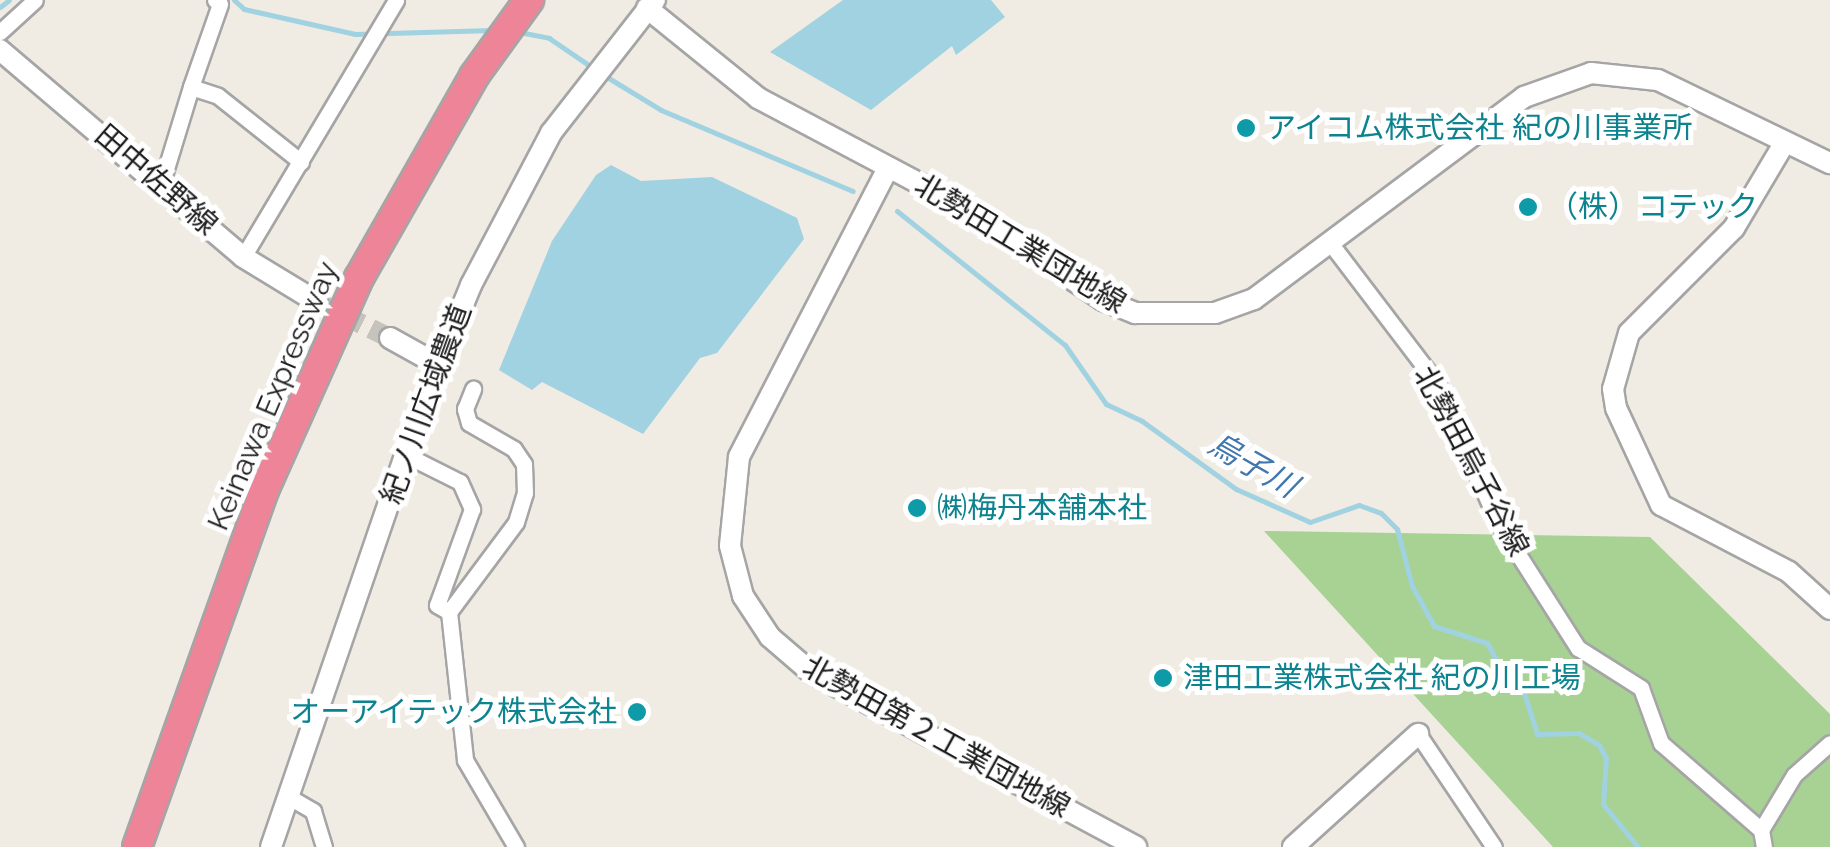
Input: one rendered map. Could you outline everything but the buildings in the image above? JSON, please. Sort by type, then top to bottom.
[{"type":"highway","name":"Keinawa Expressway","points":[[137,847],[225,594],[308,387],[358,278],[474,76],[529,0]]},
{"type":"street","points":[[0,32],[35,0]]},
{"type":"street","points":[[162,185],[190,87],[220,4],[215,0]]},
{"type":"street","points":[[243,257],[396,0]]},
{"type":"street","name":"紀ノ川広域農道","points":[[271,847],[437,364],[492,238],[584,86],[645,3]]},
{"type":"street","name":"北勢田工業団地線","points":[[645,3],[758,98],[887,170],[962,206],[1103,300],[1135,313],[1215,313],[1254,299],[1524,97],[1591,72],[1658,80],[1830,163]]},
{"type":"street","name":"田中佐野線","points":[[0,50],[243,257],[317,302]]},
{"type":"street","points":[[190,87],[218,96],[301,162]]},
{"type":"street","points":[[1785,142],[1734,228],[1629,334],[1613,389],[1616,408],[1661,506],[1777,564],[1830,609]]},
{"type":"street","name":"北勢田第２工業団地線","points":[[887,170],[739,457],[730,546],[743,596],[770,637],[812,673],[1136,847]]},
{"type":"street","name":"北勢田烏子谷線","points":[[1330,244],[1436,384],[1497,521],[1578,648],[1641,688],[1661,743],[1762,839]]},
{"type":"street","points":[[390,338],[437,364]]},
{"type":"street","points":[[473,389],[465,408],[469,424],[514,450],[524,464],[524,493],[516,522],[449,612],[465,760],[516,847]]},
{"type":"street","points":[[406,455],[460,482],[472,509],[437,605],[449,612]]},
{"type":"street","points":[[1293,847],[1418,734],[1494,847]]},
{"type":"street","points":[[1762,839],[1794,775],[1830,743]]},
{"type":"street","points":[[289,797],[314,811],[324,847]]},
{"type":"green space","points":[[1264,531],[1650,537],[1830,714],[1830,847],[1553,847]]},
{"type":"water","points":[[843,0],[991,0],[1005,17],[956,55],[952,46],[871,110],[770,52]]},
{"type":"water","points":[[611,165],[641,181],[712,177],[797,218],[804,239],[717,353],[700,358],[643,434],[542,382],[532,390],[499,370],[552,241],[596,175]]},
{"type":"waterway","name":"烏子川","points":[[0,7],[9,0]]},
{"type":"waterway","name":"烏子川","points":[[234,0],[244,9],[355,34],[493,30]]},
{"type":"waterway","name":"烏子川","points":[[519,32],[549,38],[593,68]]},
{"type":"waterway","name":"烏子川","points":[[602,74],[661,110],[853,191]]},
{"type":"waterway","name":"烏子川","points":[[897,211],[1065,345],[1106,404],[1142,421],[1236,489],[1310,522],[1359,505],[1381,513],[1397,529],[1412,586],[1434,626],[1487,643],[1509,683],[1524,693],[1537,734],[1579,733],[1599,745],[1606,758],[1603,804],[1638,847]]},
{"type":"tunnel","points":[[317,302],[390,338]]},
{"type":"place","name":"アイコム株式会社 紀の川事業所","points":[[1246,128]]},
{"type":"place","name":"（株）コテック","points":[[1528,207]]},
{"type":"place","name":"㈱梅丹本舗本社","points":[[917,508]]},
{"type":"place","name":"津田工業株式会社 紀の川工場","points":[[1163,678]]},
{"type":"place","name":"オーアイテック株式会社","points":[[637,712]]}]
